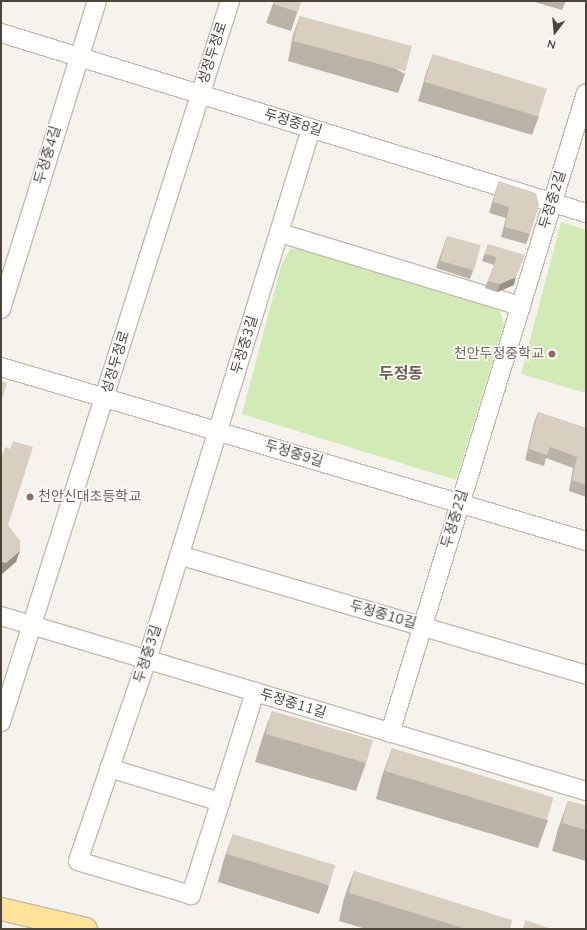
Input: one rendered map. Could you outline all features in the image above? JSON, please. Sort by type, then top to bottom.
[{"type":"main road","points":[[1,905],[43,919]]},
{"type":"main road","points":[[1,909],[86,929]]},
{"type":"main road","points":[[1,922],[24,929]]},
{"type":"street","name":"두정중4길","points":[[1,309],[78,57],[97,1]]},
{"type":"street","name":"성정두정로","points":[[1,722],[30,625],[105,398],[230,1]]},
{"type":"street","name":"두정중8길","points":[[1,33],[586,213]]},
{"type":"street","name":"두정중2길","points":[[390,733],[586,93]]},
{"type":"street","name":"두정중3길","points":[[255,692],[191,896],[78,861],[147,660],[312,129]]},
{"type":"street","points":[[280,233],[521,306]]},
{"type":"street","name":"두정중9길","points":[[1,368],[586,541]]},
{"type":"street","name":"두정중10길","points":[[179,555],[586,675]]},
{"type":"street","name":"두정중11길","points":[[1,616],[586,791]]},
{"type":"street","points":[[110,768],[221,802]]},
{"type":"green space","points":[[561,222],[586,230],[586,393],[521,374]]},
{"type":"green space","points":[[298,248],[497,308],[501,314],[504,324],[456,480],[242,414],[281,266],[290,249]]},
{"type":"building","points":[[274,1],[301,1],[298,12],[273,4]]},
{"type":"building","points":[[300,16],[412,46],[405,71],[293,41]]},
{"type":"building","points":[[433,54],[547,89],[538,117],[425,82]]},
{"type":"building","points":[[499,181],[536,193],[539,205],[530,234],[505,227],[509,207],[493,202]]},
{"type":"building","points":[[447,236],[481,245],[474,270],[440,261]]},
{"type":"building","points":[[488,244],[525,255],[516,277],[500,284],[488,281],[497,257],[484,254]]},
{"type":"building","points":[[1,381],[7,383],[1,402]]},
{"type":"building","points":[[538,412],[586,428],[586,485],[572,480],[577,457],[550,447],[547,455],[529,449]]},
{"type":"building","points":[[13,441],[33,447],[8,525],[20,541],[20,551],[6,563],[1,562],[1,459],[5,447],[10,449]]},
{"type":"building","points":[[272,711],[373,740],[366,763],[265,734]]},
{"type":"building","points":[[392,748],[554,797],[547,820],[385,771]]},
{"type":"building","points":[[568,801],[586,806],[586,830],[562,823]]},
{"type":"building","points":[[233,834],[335,865],[329,885],[227,854]]},
{"type":"building","points":[[354,871],[512,920],[510,929],[466,929],[349,893]]},
{"type":"building","points":[[525,920],[552,929],[523,929]]},
{"type":"place","name":"천안두정중학교","points":[[552,354]]},
{"type":"place","name":"천안신대초등학교","points":[[30,497]]},
{"type":"district","name":"두정동","points":[[401,374]]}]
